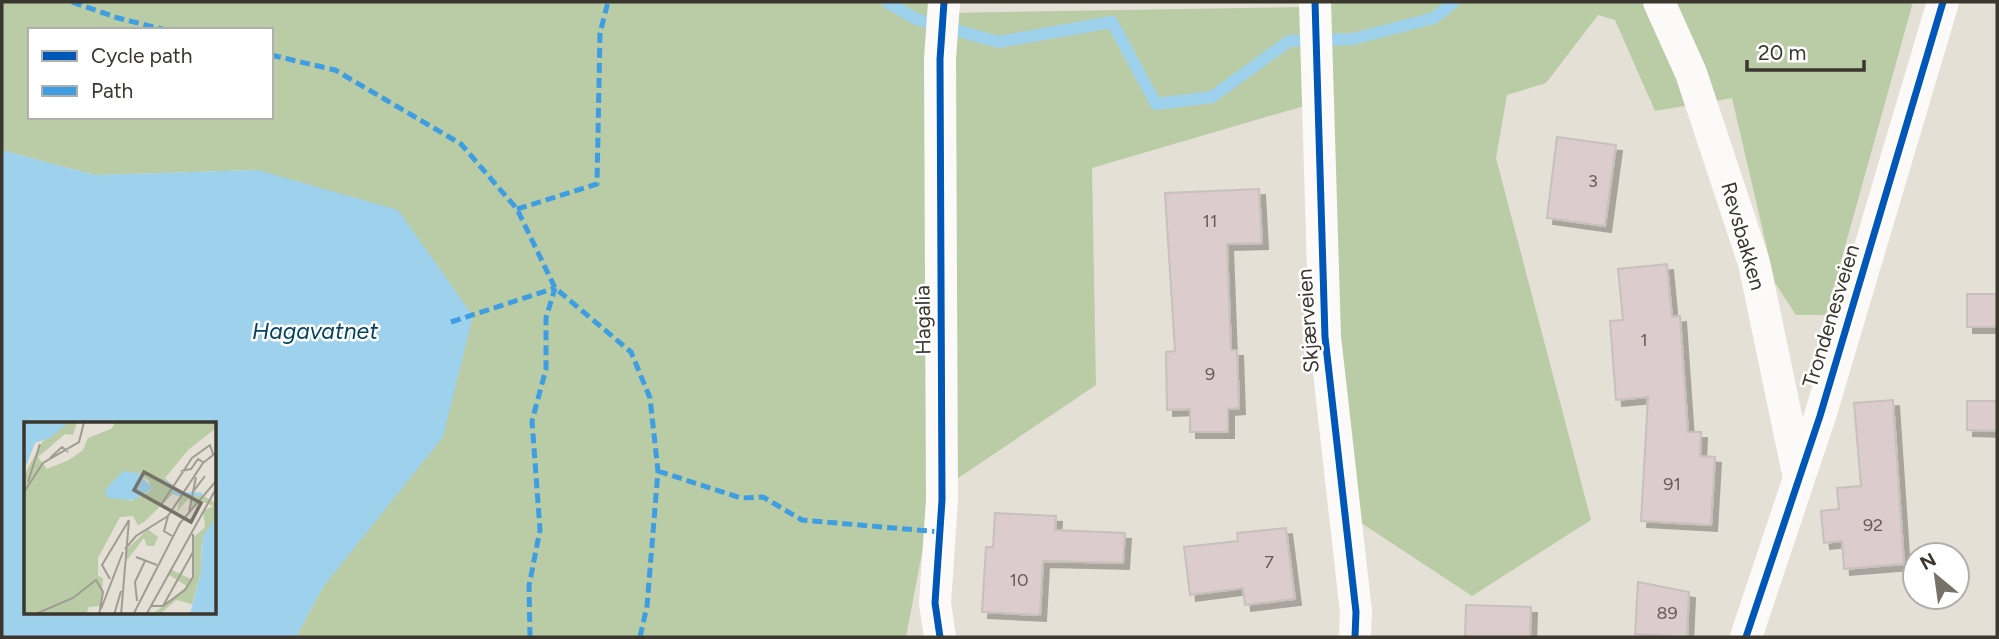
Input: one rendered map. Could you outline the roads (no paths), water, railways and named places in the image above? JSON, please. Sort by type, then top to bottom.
[{"type":"street","name":"Hagalia","points":[[940,637],[935,603],[942,500],[939,86],[944,2]]},
{"type":"street","name":"Skjærveien","points":[[1315,2],[1325,337],[1356,612],[1355,637]]},
{"type":"street","name":"Revsbakken","points":[[1659,2],[1691,73],[1754,262],[1799,478]]},
{"type":"street","name":"Trondenesveien","points":[[1746,637],[1799,478],[1943,2]]},
{"type":"water","name":"Hagavatnet","points":[[2,150],[95,175],[258,170],[398,210],[473,316],[443,437],[323,587],[296,637],[2,637]]},
{"type":"waterway","points":[[887,2],[916,19],[998,42],[1112,22],[1156,104],[1212,97],[1289,41],[1353,39],[1434,18],[1454,2]]}]
